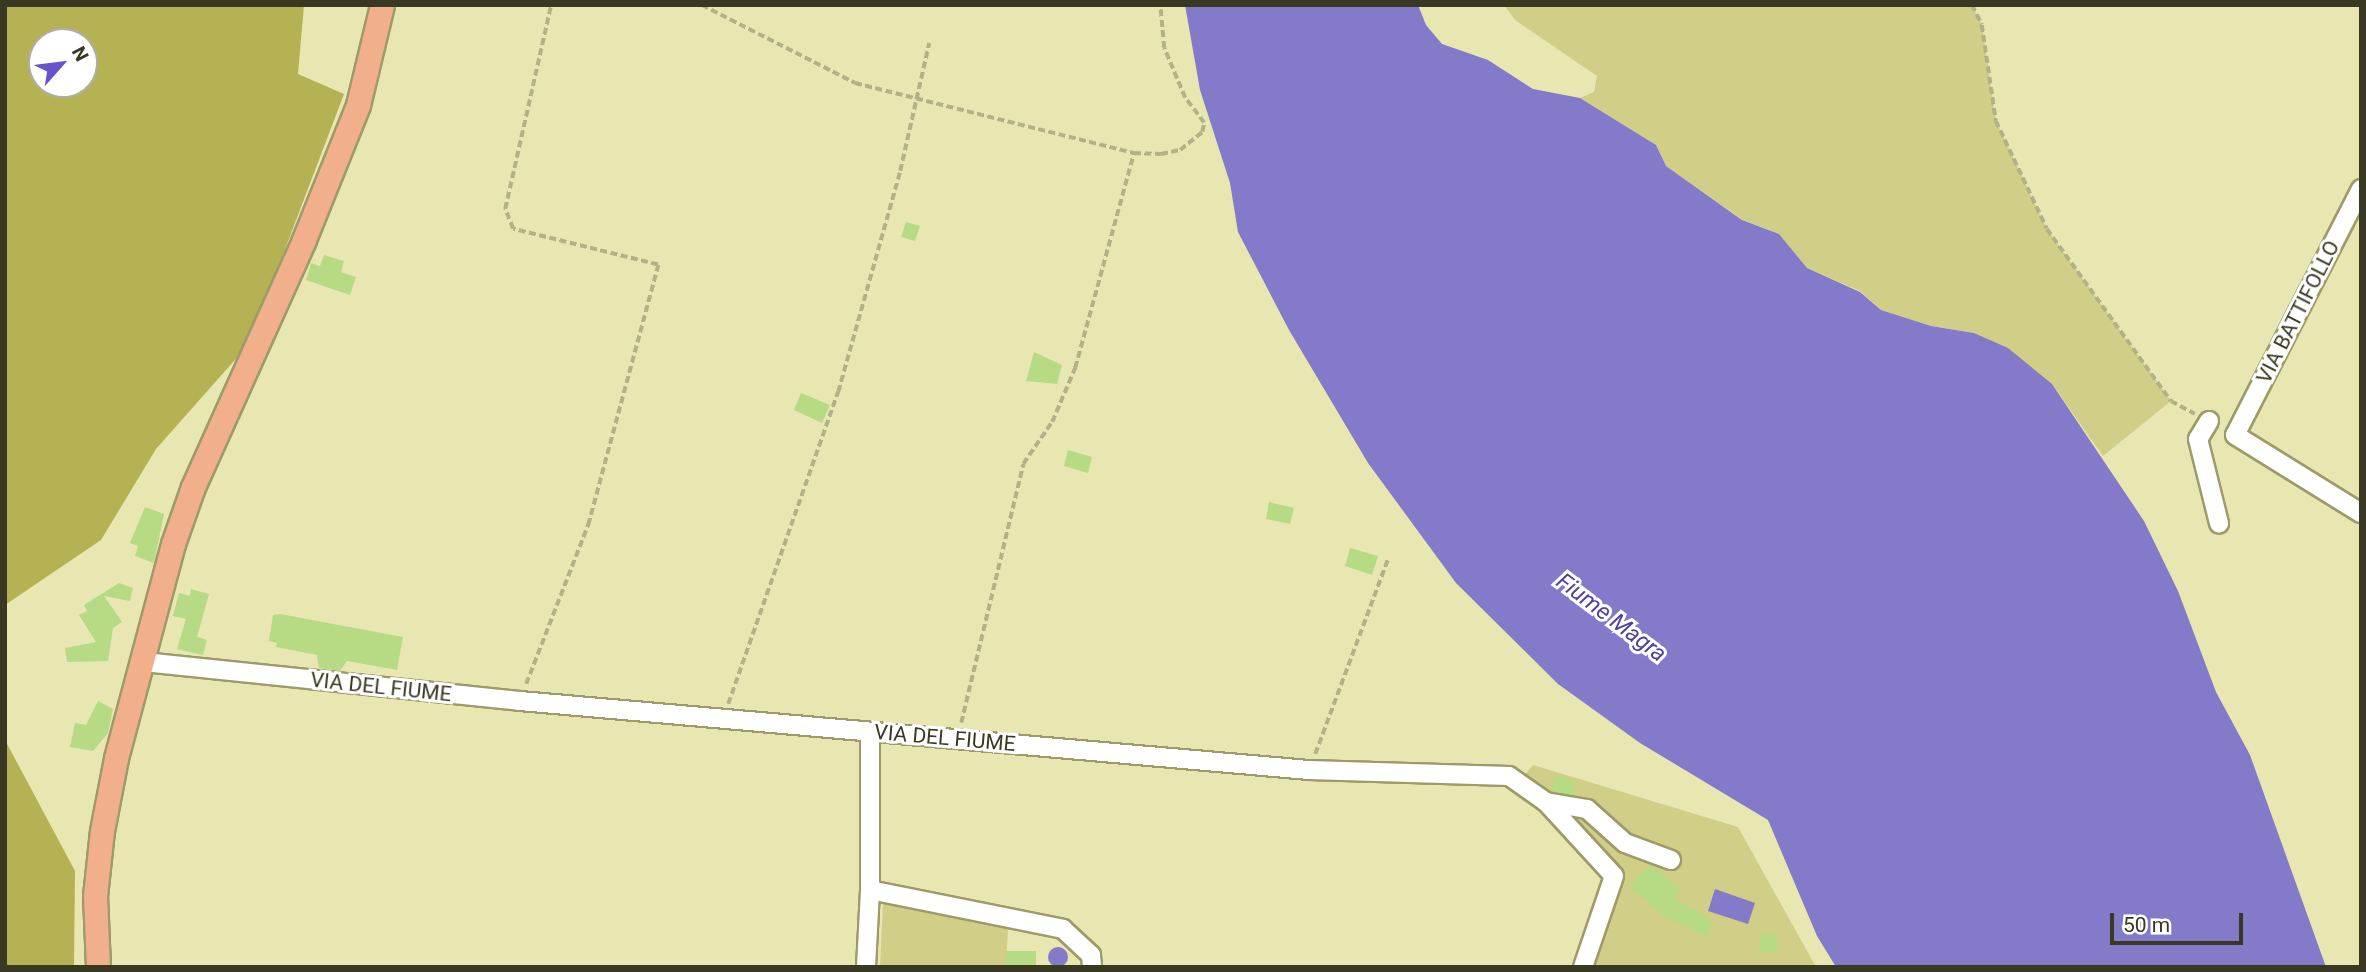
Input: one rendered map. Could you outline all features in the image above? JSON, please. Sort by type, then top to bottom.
[{"type":"main road","points":[[98,967],[95,896],[102,831],[116,758],[194,486],[303,242],[358,105],[382,5]]},
{"type":"street","name":"VIA BATTIFOLLO","points":[[2361,189],[2235,435],[2361,513]]},
{"type":"street","points":[[2209,421],[2198,439],[2219,523]]},
{"type":"street","name":"VIA DEL FIUME","points":[[143,662],[520,701],[1309,770],[1509,776],[1546,802],[1614,876],[1583,967]]},
{"type":"street","points":[[866,967],[870,890],[870,732]]},
{"type":"street","points":[[1546,802],[1587,809],[1625,843],[1671,860]]},
{"type":"street","points":[[870,890],[1063,929],[1091,955],[1092,967]]},
{"type":"path","points":[[520,701],[588,525],[658,265],[513,229],[505,209],[551,5]]},
{"type":"path","points":[[702,5],[855,83],[1134,153],[1180,150],[1202,132],[1204,123],[1185,98],[1164,48],[1160,5]]},
{"type":"path","points":[[1972,5],[1982,25],[1996,121],[2047,229],[2172,401],[2209,421]]},
{"type":"path","points":[[723,719],[838,392],[929,43]]},
{"type":"path","points":[[958,740],[1023,464],[1052,422],[1074,368],[1134,153]]},
{"type":"path","points":[[1309,770],[1388,559]]},
{"type":"shaded area","points":[[5,5],[304,5],[298,74],[344,94],[249,344],[156,449],[101,540],[5,605]]},
{"type":"shaded area","points":[[1504,5],[1972,5],[1982,25],[1996,121],[2047,229],[2171,401],[2103,456],[2052,384],[1974,333],[1931,326],[1881,310],[1860,291],[1807,268],[1779,234],[1743,220],[1666,166],[1656,145],[1580,98],[1594,92],[1597,76],[1515,20]]},
{"type":"shaded area","points":[[5,740],[75,871],[74,967],[5,967]]},
{"type":"shaded area","points":[[1533,765],[1738,827],[1816,967],[1587,967],[1619,875],[1520,780]]},
{"type":"shaded area","points":[[883,901],[1008,928],[1006,967],[880,967]]},
{"type":"water","name":"Fiume Magra","points":[[1185,5],[1418,5],[1426,25],[1442,44],[1488,60],[1533,89],[1580,98],[1656,145],[1666,166],[1742,220],[1779,234],[1807,268],[1860,292],[1881,310],[1931,326],[1974,333],[2008,348],[2052,384],[2144,521],[2178,591],[2216,692],[2250,755],[2326,967],[1836,967],[1817,936],[1768,820],[1640,743],[1558,684],[1456,583],[1368,463],[1289,330],[1238,232],[1230,183],[1200,90]]},
{"type":"water","points":[[1715,889],[1755,903],[1748,924],[1708,911]]},
{"type":"water","points":[[1058,947],[1065,950],[1068,957],[1065,964],[1058,967],[1051,964],[1048,957],[1051,950]]},
{"type":"building","points":[[906,222],[920,226],[915,241],[901,237]]},
{"type":"building","points":[[324,255],[344,261],[341,272],[356,277],[350,295],[306,280],[311,263],[320,266]]},
{"type":"building","points":[[1034,352],[1062,365],[1057,384],[1026,381]]},
{"type":"building","points":[[801,393],[830,405],[822,423],[794,410]]},
{"type":"building","points":[[1068,450],[1092,457],[1088,473],[1064,466]]},
{"type":"building","points":[[1269,502],[1294,508],[1290,524],[1266,519]]},
{"type":"building","points":[[145,507],[164,514],[154,563],[135,556],[138,546],[130,543]]},
{"type":"building","points":[[1350,548],[1378,556],[1372,575],[1345,566]]},
{"type":"building","points":[[119,583],[133,588],[130,601],[104,596],[122,622],[113,628],[108,661],[67,662],[65,648],[96,642],[79,615],[87,611],[84,605]]},
{"type":"building","points":[[191,589],[209,594],[197,637],[207,640],[203,655],[177,649],[186,619],[173,616],[179,593],[190,596]]},
{"type":"building","points":[[280,614],[403,637],[397,670],[347,661],[340,671],[319,668],[317,655],[276,647],[277,643],[269,641],[273,615]]},
{"type":"building","points":[[98,701],[113,709],[108,733],[93,751],[70,747],[75,723],[86,725]]},
{"type":"building","points":[[1555,775],[1576,780],[1573,795],[1551,791]]},
{"type":"building","points":[[1651,865],[1681,891],[1673,899],[1712,920],[1707,936],[1663,916],[1629,886]]},
{"type":"building","points":[[1760,934],[1777,934],[1777,952],[1759,952]]},
{"type":"building","points":[[1006,951],[1036,951],[1036,967],[1006,967]]}]
